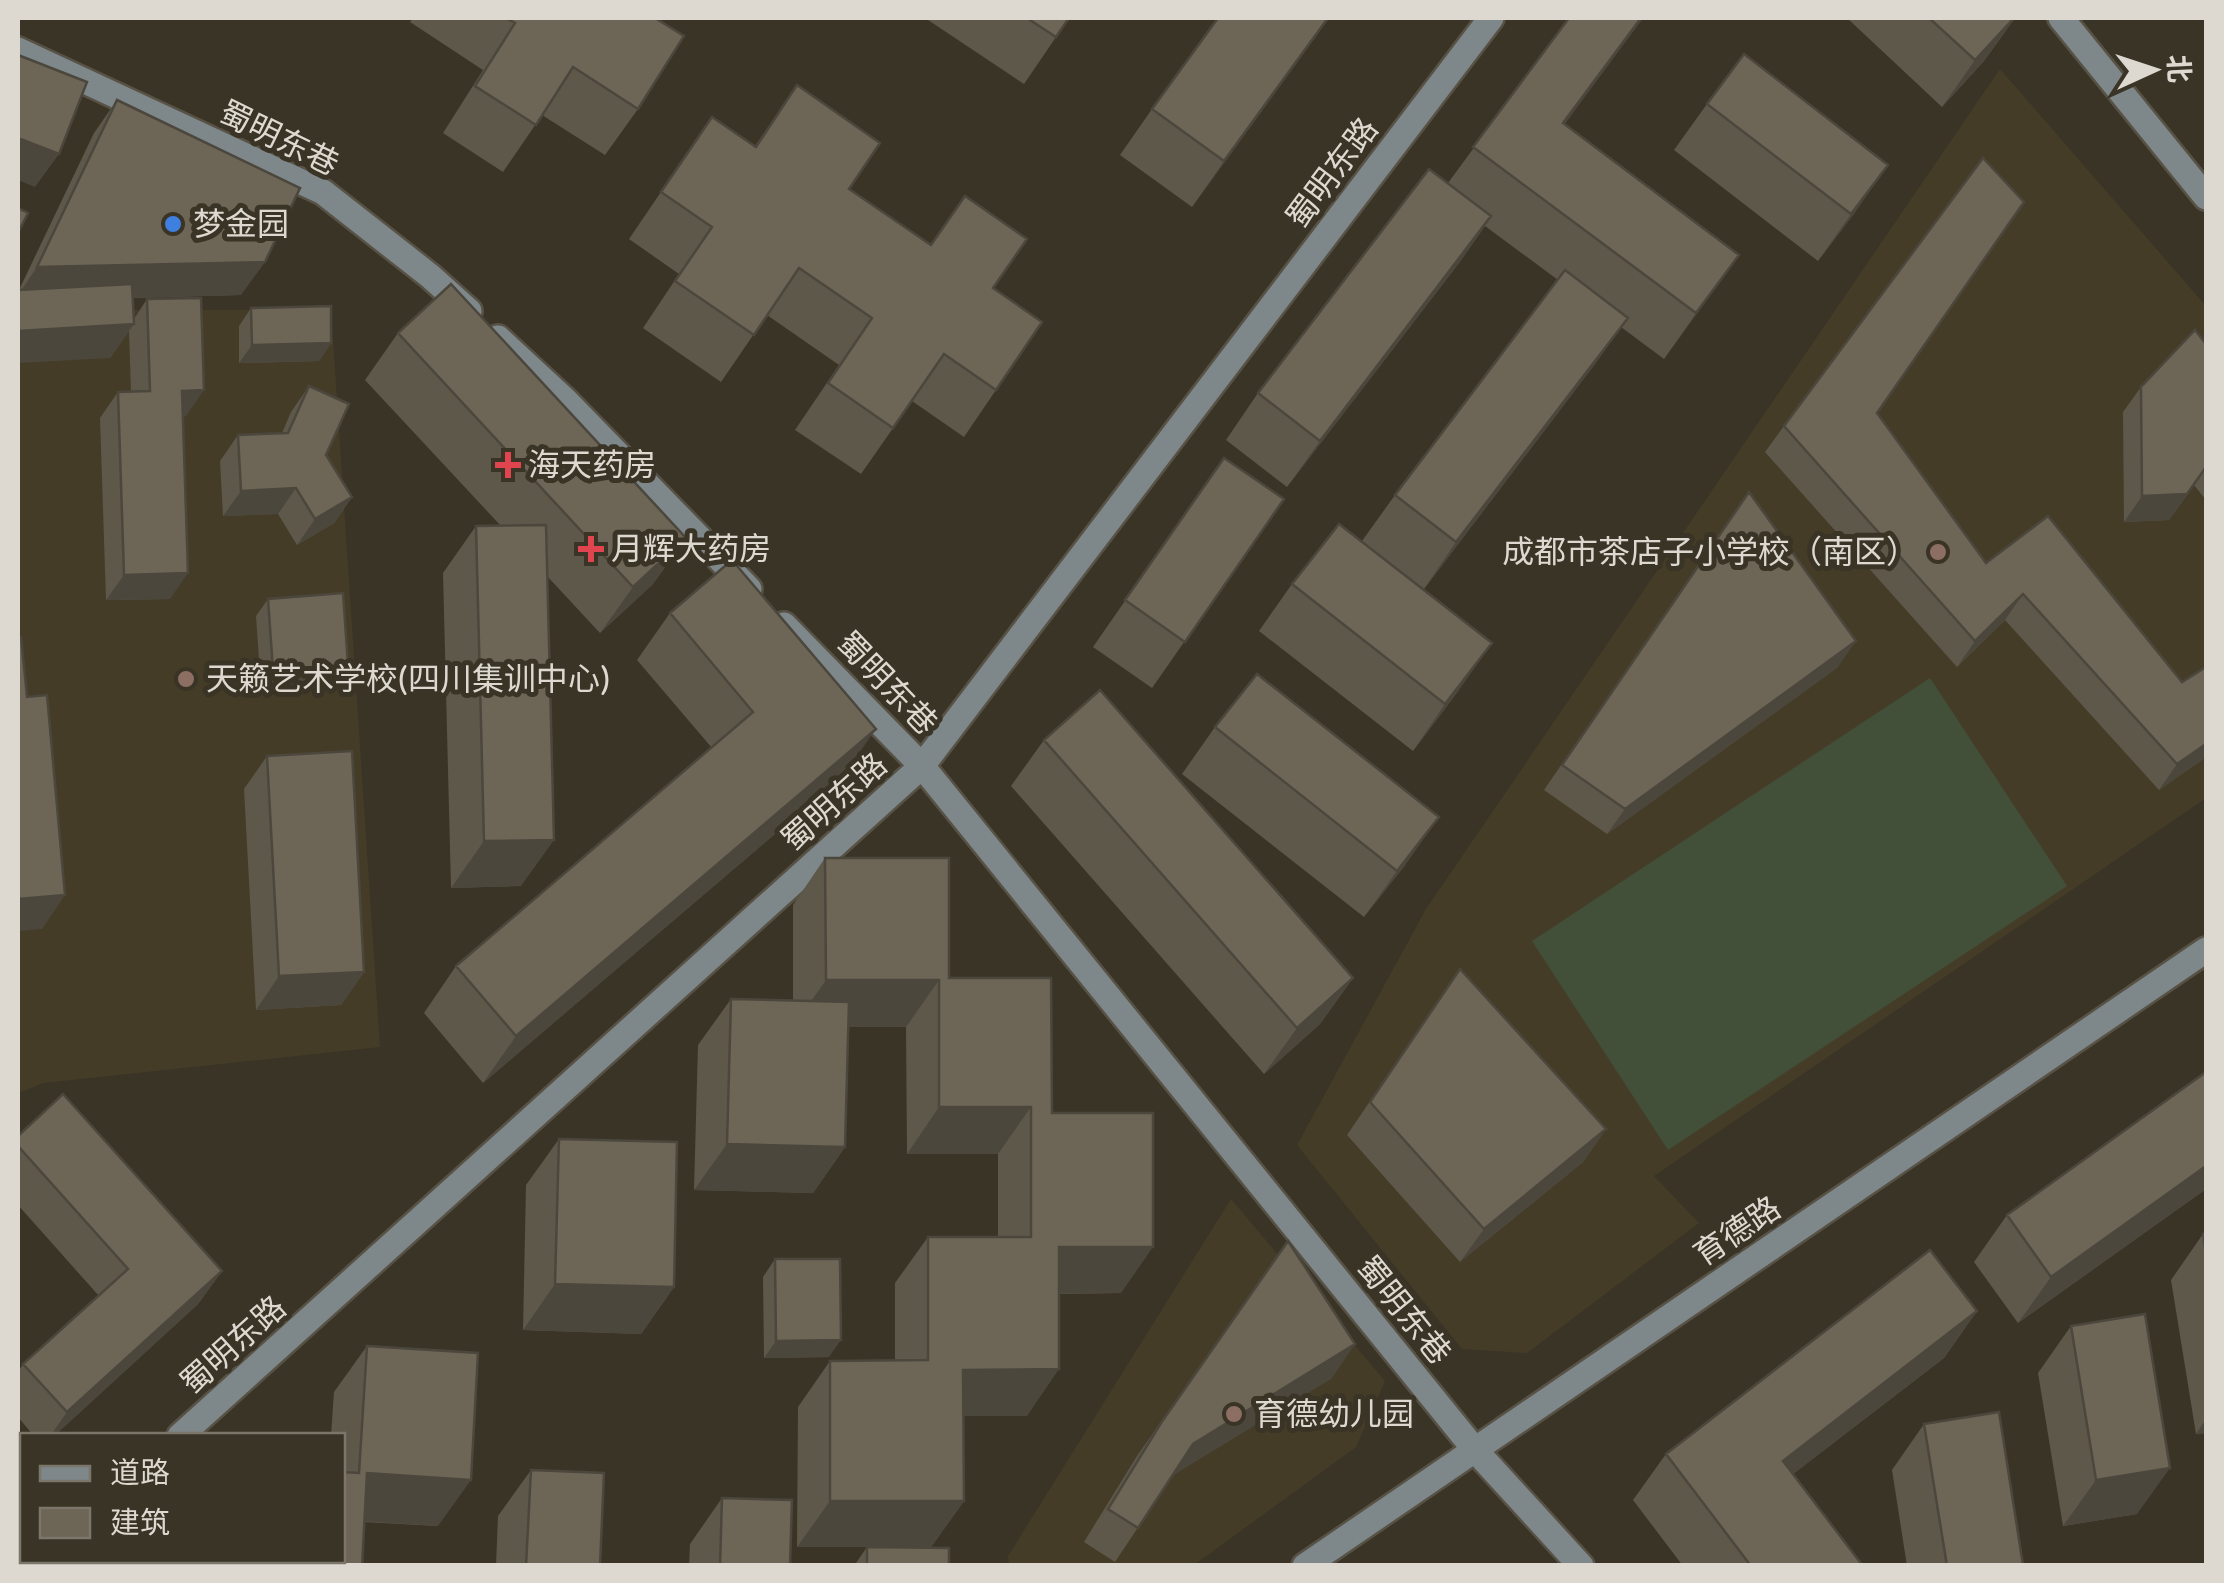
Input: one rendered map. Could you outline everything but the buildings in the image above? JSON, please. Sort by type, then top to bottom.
[{"type":"street","name":"蜀明东路","points":[[183,1433],[922,766],[1491,18]]},
{"type":"street","points":[[2061,18],[2206,197]]},
{"type":"street","name":"蜀明东巷","points":[[18,50],[323,192],[430,276],[566,401],[922,766],[1474,1450],[1581,1566]]},
{"type":"street","name":"育德路","points":[[1305,1566],[2206,950]]},
{"type":"shaded area","name":"成都市茶店子小学校（南区）","points":[[2000,69],[2206,306],[2206,798],[1654,1176],[1699,1223],[1527,1353],[1462,1349],[1297,1145],[1426,909]]},
{"type":"shaded area","name":"天籁艺术学校(四川集训中心)","points":[[18,310],[331,310],[380,1047],[43,1083],[18,1093]]},
{"type":"shaded area","name":"育德幼儿园","points":[[1231,1199],[1385,1381],[1356,1447],[1194,1565],[1009,1565],[1008,1556]]},
{"type":"green space","points":[[1930,678],[2067,886],[1668,1150],[1532,941]]},
{"type":"place","name":"梦金园","points":[[173,224]]},
{"type":"place","name":"海天药房","points":[[508,465]]},
{"type":"place","name":"月辉大药房","points":[[591,549]]},
{"type":"place","name":"成都市茶店子小学校（南区）","points":[[1938,552]]},
{"type":"place","name":"天籁艺术学校(四川集训中心)","points":[[186,679]]},
{"type":"place","name":"育德幼儿园","points":[[1234,1414]]}]
